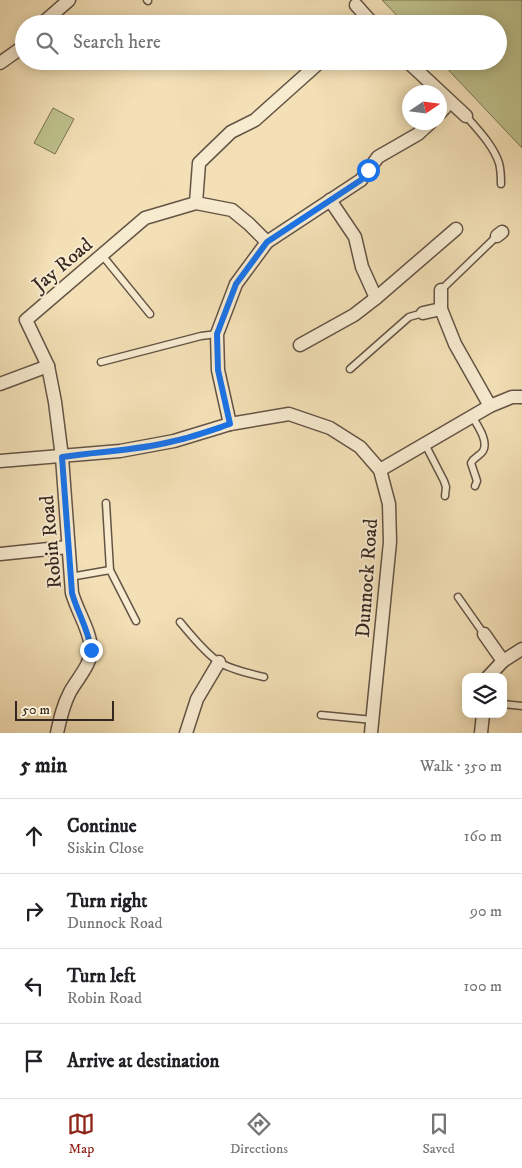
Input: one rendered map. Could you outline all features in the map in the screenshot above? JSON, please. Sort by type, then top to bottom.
[{"type":"street","points":[[52,15],[69,0]]},
{"type":"street","points":[[356,5],[363,15]]},
{"type":"street","points":[[0,63],[15,52]]},
{"type":"street","points":[[267,242],[232,210],[196,203],[199,163],[231,132],[255,120],[311,70]]},
{"type":"street","points":[[416,70],[466,116]]},
{"type":"street","points":[[447,105],[450,102]]},
{"type":"street","points":[[230,424],[218,370],[217,334],[236,284],[267,242],[361,180],[378,157],[422,130]]},
{"type":"street","points":[[330,200],[355,236],[362,267],[376,298]]},
{"type":"street","name":"Jay Road","points":[[62,457],[48,366],[26,320],[146,218],[196,203]]},
{"type":"street","points":[[300,345],[354,315],[456,229]]},
{"type":"street","points":[[441,290],[441,309],[455,344],[490,406]]},
{"type":"street","points":[[424,313],[441,309]]},
{"type":"street","points":[[0,384],[48,366]]},
{"type":"street","points":[[380,470],[490,406],[512,397],[522,397]]},
{"type":"street","name":"Dunnock Road","points":[[0,461],[120,451],[174,442],[230,424],[289,414],[330,428],[360,447],[380,470],[389,504],[390,542],[372,726]]},
{"type":"street","name":"Robin Road","points":[[57,733],[63,707],[87,664],[91,650],[88,634],[75,605],[70,577],[62,457]]},
{"type":"street","points":[[0,554],[68,547]]},
{"type":"street","points":[[484,634],[503,661]]},
{"type":"street","points":[[492,673],[503,661],[522,649]]},
{"type":"street","points":[[186,733],[197,699],[219,662]]},
{"type":"street","points":[[481,733],[483,718]]},
{"type":"lane","points":[[466,116],[483,135],[496,155],[500,165],[501,184]]},
{"type":"lane","points":[[441,290],[499,234]]},
{"type":"lane","points":[[102,255],[150,314]]},
{"type":"lane","points":[[350,369],[409,317],[424,313]]},
{"type":"lane","points":[[101,362],[201,336],[217,334]]},
{"type":"lane","points":[[472,416],[484,439],[485,445],[481,454],[472,460],[471,463],[477,481],[475,486]]},
{"type":"lane","points":[[425,444],[444,481],[446,487],[445,496]]},
{"type":"lane","points":[[106,503],[110,570],[136,621]]},
{"type":"lane","points":[[70,577],[110,570]]},
{"type":"lane","points":[[458,597],[484,634]]},
{"type":"lane","points":[[180,622],[203,648],[219,662],[241,671],[264,677]]},
{"type":"lane","points":[[507,704],[522,706]]},
{"type":"lane","points":[[321,715],[372,726]]},
{"type":"green space","points":[[382,0],[522,0],[522,148],[448,70],[507,70],[507,15],[396,15]]},
{"type":"green space","points":[[53,108],[74,119],[55,154],[34,143]]},
{"type":"route","points":[[91,650],[88,634],[75,605],[72,593],[62,457],[120,451],[174,442],[230,424],[218,370],[217,334],[236,284],[267,242],[361,180],[368,170]]}]
